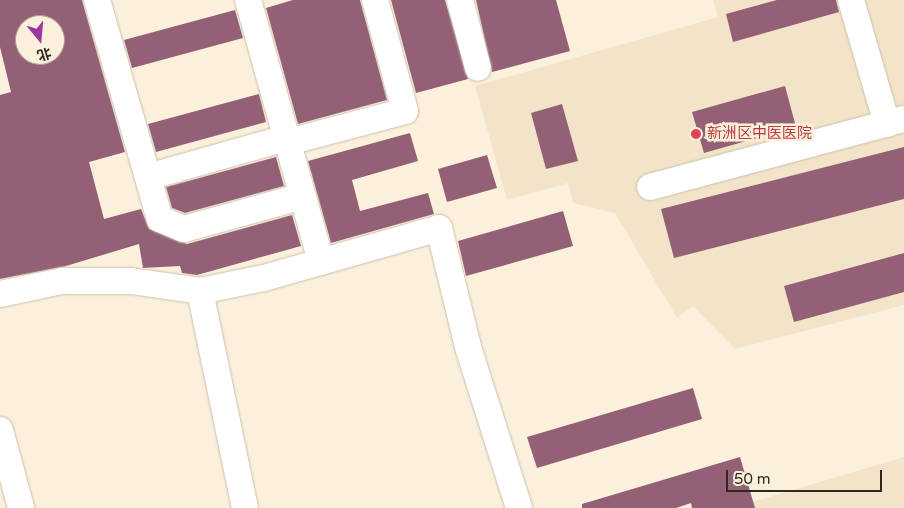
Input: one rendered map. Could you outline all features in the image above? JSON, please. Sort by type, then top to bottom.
[{"type":"street","points":[[97,0],[160,219],[184,229],[303,196]]},
{"type":"street","points":[[248,0],[321,262]]},
{"type":"street","points":[[148,177],[405,111],[375,0]]},
{"type":"street","points":[[460,0],[478,68]]},
{"type":"street","points":[[650,187],[895,121],[851,0]]},
{"type":"street","points":[[0,294],[62,281],[131,280],[200,291],[321,262],[439,228],[468,347],[518,508]]},
{"type":"street","points":[[200,291],[245,508]]},
{"type":"street","points":[[0,430],[21,508]]},
{"type":"shaded area","name":"新洲区中医医院","points":[[713,0],[904,0],[904,305],[735,349],[693,306],[677,318],[615,213],[573,203],[568,183],[507,200],[475,86],[718,17]]},
{"type":"shaded area","points":[[904,457],[904,508],[730,508],[776,495]]},
{"type":"building","points":[[0,0],[82,0],[125,152],[89,162],[104,219],[141,209],[149,229],[187,244],[292,215],[301,246],[197,275],[182,273],[180,266],[143,268],[139,244],[66,266],[0,279],[0,95],[11,92],[0,47]]},
{"type":"building","points":[[293,0],[360,0],[387,100],[298,124],[266,8]]},
{"type":"building","points":[[391,0],[445,0],[468,79],[416,93]]},
{"type":"building","points":[[476,0],[556,0],[570,51],[492,72]]},
{"type":"building","points":[[777,0],[836,0],[839,12],[733,42],[726,14]]},
{"type":"building","points":[[235,10],[243,38],[132,68],[124,40]]},
{"type":"building","points":[[785,86],[796,127],[704,153],[692,112]]},
{"type":"building","points":[[259,94],[266,122],[156,152],[148,124]]},
{"type":"building","points":[[562,104],[578,161],[546,169],[531,113]]},
{"type":"building","points":[[410,133],[418,161],[352,180],[360,211],[428,193],[434,214],[331,243],[308,161]]},
{"type":"building","points":[[904,147],[904,199],[674,258],[661,209]]},
{"type":"building","points":[[487,155],[497,188],[447,202],[438,169]]},
{"type":"building","points":[[276,157],[284,186],[185,213],[172,208],[166,187]]},
{"type":"building","points":[[563,211],[573,246],[466,276],[458,241]]},
{"type":"building","points":[[904,253],[904,292],[794,322],[784,286]]},
{"type":"building","points":[[693,388],[702,419],[537,468],[527,437]]},
{"type":"building","points":[[740,457],[755,508],[692,508],[691,503],[676,508],[582,508],[582,504]]},
{"type":"place","name":"新洲区中医医院","points":[[696,134]]}]
